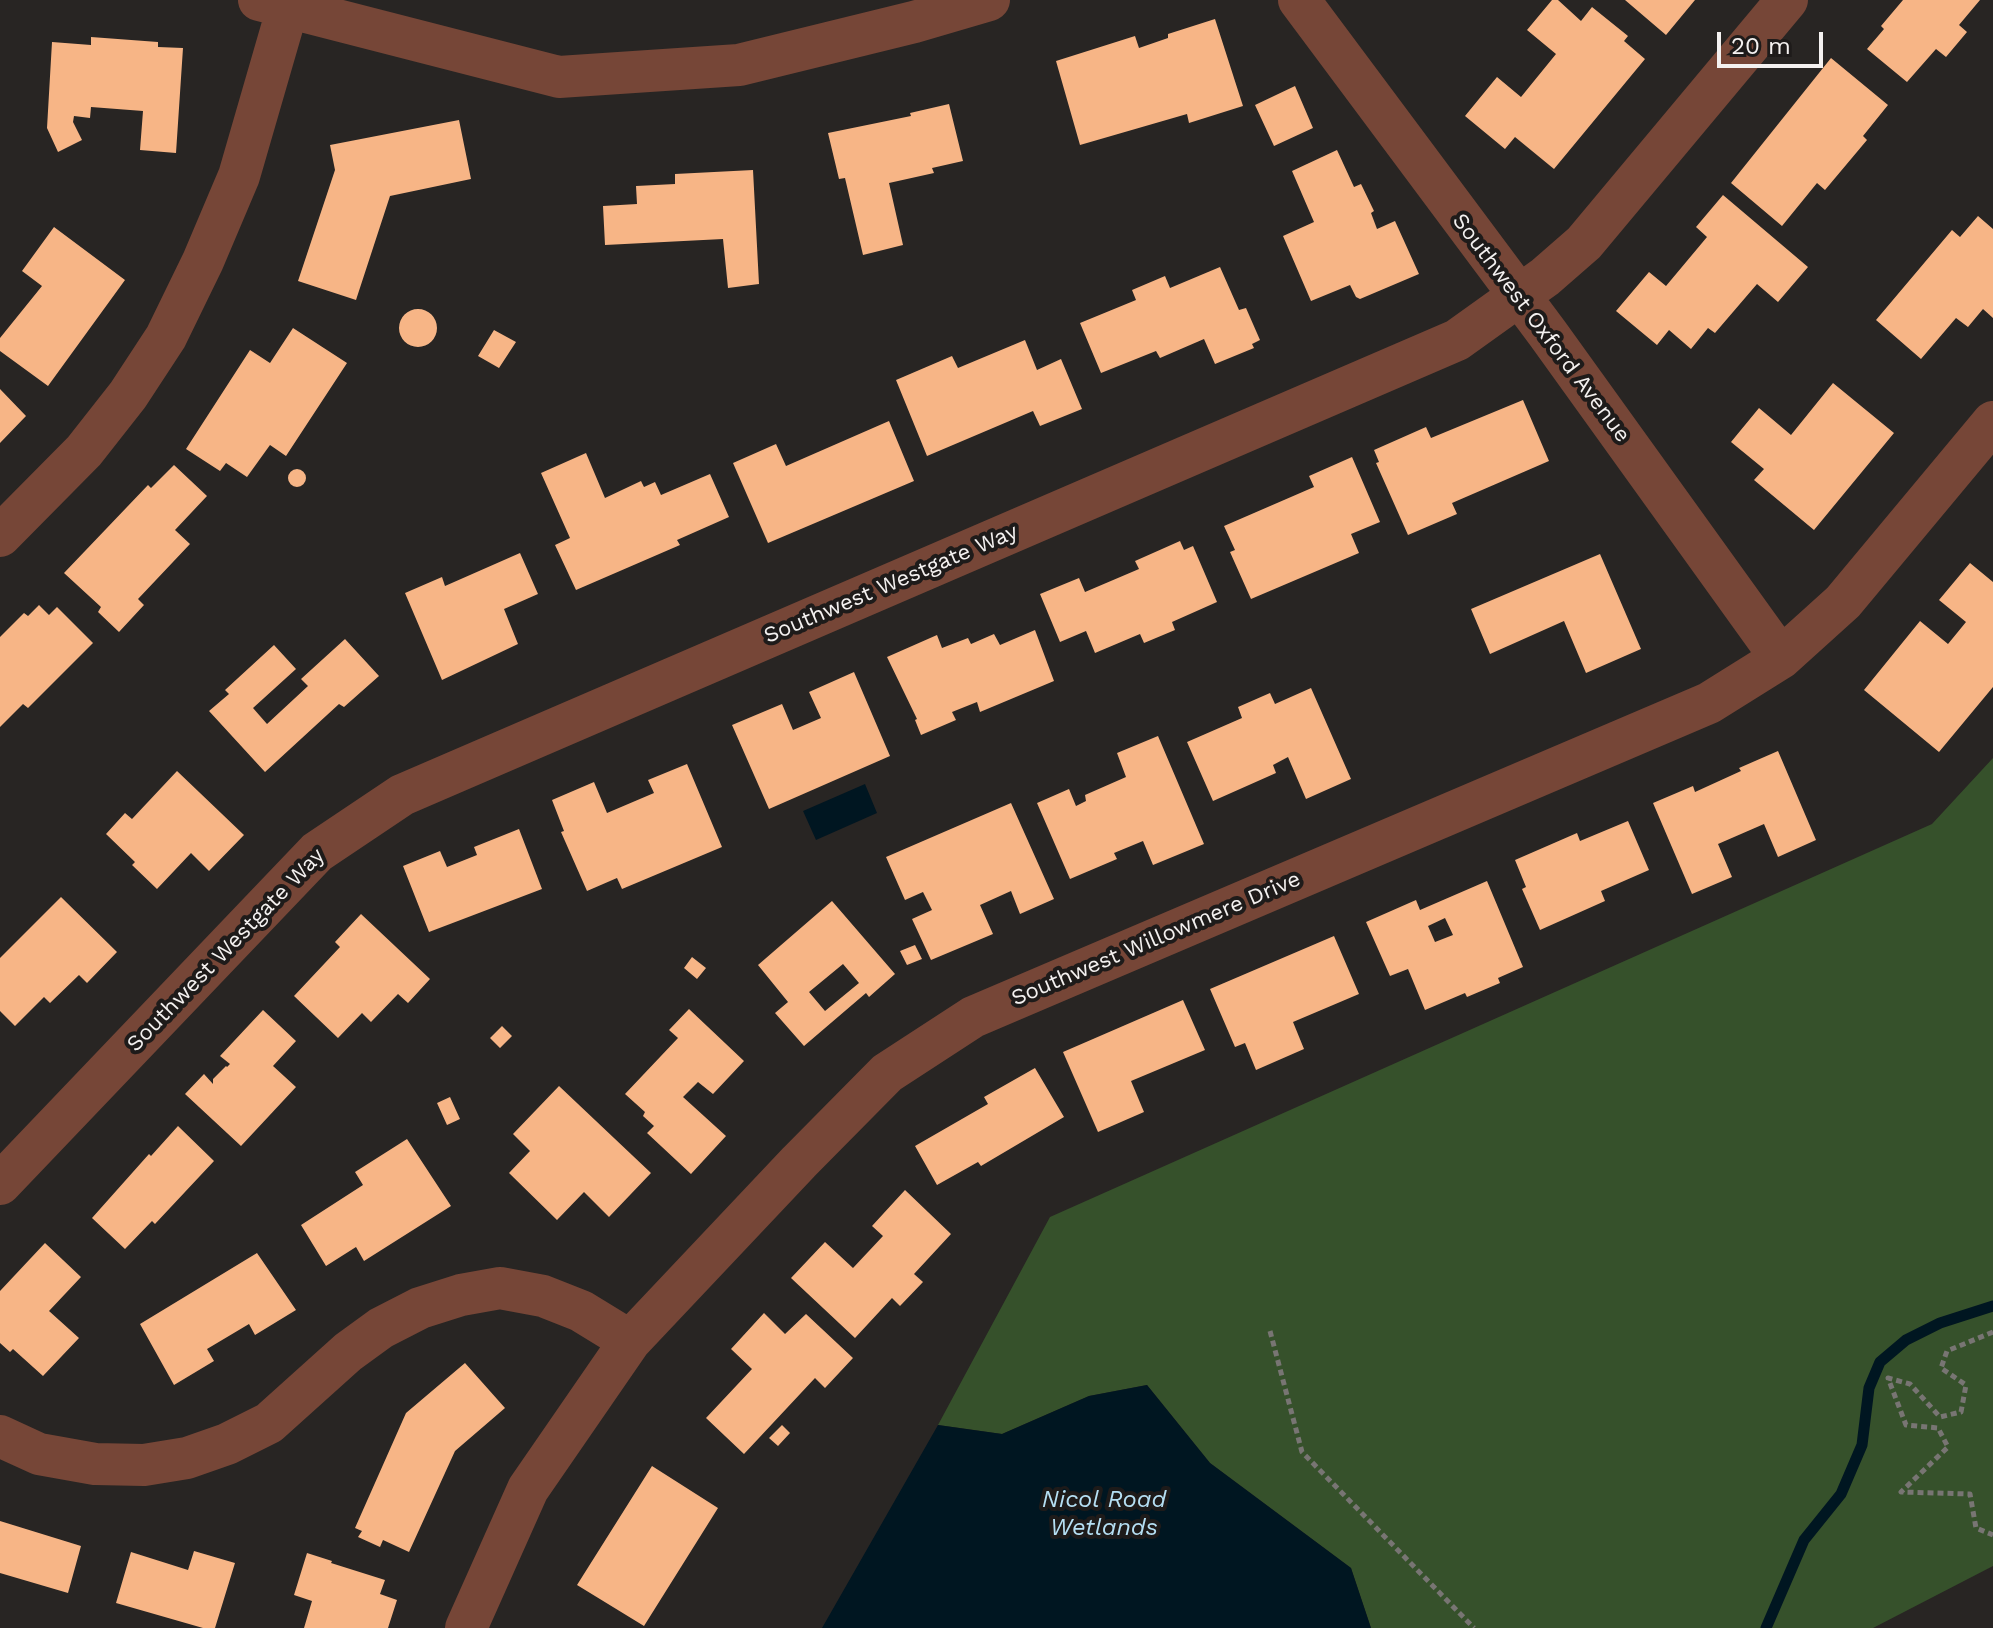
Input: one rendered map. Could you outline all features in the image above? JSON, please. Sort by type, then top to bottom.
[{"type":"street","points":[[0,536],[84,451],[128,395],[166,337],[239,176],[279,3],[559,77],[739,65],[914,22],[989,0]]},
{"type":"street","name":"Southwest Oxford Avenue","points":[[1299,0],[1781,658]]},
{"type":"street","name":"Southwest Westgate Way","points":[[0,1184],[317,852],[402,795],[1457,340],[1519,297],[1584,243],[1787,0]]},
{"type":"street","name":"Southwest Willowmere Drive","points":[[466,1628],[528,1489],[630,1341],[887,1073],[973,1017],[1709,703],[1781,658],[1843,602],[1993,422]]},
{"type":"street","points":[[0,1436],[39,1454],[95,1464],[144,1465],[187,1458],[227,1444],[269,1423],[348,1352],[381,1328],[420,1308],[461,1295],[500,1288],[543,1296],[581,1311],[630,1341]]},
{"type":"path","points":[[1270,1331],[1302,1452],[1474,1628]]},
{"type":"path","points":[[1993,1332],[1947,1351],[1941,1368],[1966,1385],[1961,1412],[1940,1417],[1910,1384],[1888,1378],[1906,1425],[1938,1428],[1948,1447],[1901,1492],[1970,1494],[1976,1528],[1993,1535]]},
{"type":"green space","points":[[1993,758],[1993,1566],[1873,1628],[1371,1628],[1351,1568],[1210,1463],[1147,1385],[1089,1396],[1002,1434],[938,1425],[1050,1217],[1932,824]]},
{"type":"water","points":[[865,784],[877,813],[816,840],[803,811]]},
{"type":"water","name":"Nicol Road Wetlands","points":[[1147,1385],[1210,1463],[1351,1568],[1371,1628],[822,1628],[938,1425],[1002,1434],[1089,1396]]},
{"type":"building","points":[[1552,0],[1558,0],[1581,21],[1592,7],[1628,36],[1624,41],[1645,59],[1554,169],[1515,137],[1505,149],[1465,116],[1497,77],[1521,97],[1556,54],[1527,30]]},
{"type":"building","points":[[1625,0],[1695,0],[1666,35]]},
{"type":"building","points":[[1903,0],[1980,0],[1959,25],[1967,32],[1946,57],[1936,49],[1907,82],[1867,49]]},
{"type":"building","points":[[1215,19],[1243,106],[1189,123],[1187,114],[1080,145],[1056,61],[1135,36],[1139,48],[1168,38],[1168,34]]},
{"type":"building","points":[[91,37],[158,42],[158,47],[183,48],[176,153],[140,150],[143,111],[91,107],[90,118],[74,116],[73,122],[82,140],[58,152],[47,128],[52,42],[91,45]]},
{"type":"building","points":[[1831,58],[1888,105],[1863,136],[1867,140],[1825,190],[1817,183],[1782,226],[1731,183]]},
{"type":"building","points":[[1295,86],[1313,128],[1274,146],[1255,105]]},
{"type":"building","points":[[949,104],[963,161],[932,168],[934,173],[889,183],[903,245],[863,255],[845,178],[839,179],[828,133],[911,116],[910,113]]},
{"type":"building","points":[[459,120],[471,179],[390,196],[356,300],[298,281],[335,170],[330,145]]},
{"type":"building","points":[[1337,150],[1354,187],[1361,184],[1374,211],[1371,213],[1377,229],[1395,221],[1419,274],[1360,299],[1350,285],[1311,301],[1283,236],[1314,222],[1292,171]]},
{"type":"building","points":[[753,170],[759,284],[728,288],[723,239],[605,245],[603,206],[637,204],[636,186],[675,184],[675,174]]},
{"type":"building","points":[[1723,195],[1808,267],[1778,302],[1757,284],[1715,333],[1708,328],[1691,349],[1669,330],[1657,345],[1616,311],[1649,272],[1666,286],[1707,237],[1696,227]]},
{"type":"building","points":[[1978,216],[1993,229],[1993,318],[1983,309],[1968,327],[1956,318],[1921,359],[1876,320],[1952,230],[1960,237]]},
{"type":"building","points":[[54,227],[125,280],[48,386],[0,351],[0,338],[42,286],[22,271]]},
{"type":"building","points":[[1220,267],[1239,310],[1246,308],[1260,340],[1252,344],[1254,348],[1215,364],[1204,339],[1160,358],[1156,351],[1101,373],[1080,323],[1136,300],[1132,290],[1165,276],[1170,288]]},
{"type":"building","points":[[418,309],[431,315],[437,328],[431,341],[418,347],[405,341],[399,328],[405,315]]},
{"type":"building","points":[[293,328],[347,363],[286,456],[270,445],[247,477],[226,463],[220,471],[186,449],[250,350],[270,363]]},
{"type":"building","points":[[494,330],[516,342],[499,368],[478,356]]},
{"type":"building","points":[[1025,340],[1037,370],[1061,359],[1082,409],[1040,426],[1033,411],[927,456],[896,380],[952,356],[958,368]]},
{"type":"building","points":[[1833,383],[1894,433],[1814,530],[1754,480],[1764,469],[1731,442],[1759,408],[1791,435]]},
{"type":"building","points":[[0,389],[26,416],[0,443]]},
{"type":"building","points":[[1523,400],[1549,461],[1452,503],[1457,514],[1408,535],[1376,463],[1379,462],[1374,450],[1426,427],[1431,438]]},
{"type":"building","points":[[889,421],[914,481],[768,543],[733,463],[776,444],[786,466]]},
{"type":"building","points":[[586,453],[605,498],[641,481],[644,487],[655,482],[661,495],[710,474],[729,517],[677,540],[680,545],[576,590],[555,545],[570,538],[541,473]]},
{"type":"building","points":[[1352,457],[1380,522],[1351,534],[1359,553],[1251,599],[1230,552],[1235,550],[1224,526],[1314,487],[1309,476]]},
{"type":"building","points":[[174,465],[207,496],[175,530],[190,544],[138,599],[144,605],[119,632],[98,612],[101,607],[64,573],[148,485],[151,488]]},
{"type":"building","points":[[297,469],[306,478],[297,487],[288,478]]},
{"type":"building","points":[[1180,541],[1184,550],[1193,546],[1217,602],[1172,622],[1175,630],[1144,643],[1140,634],[1095,653],[1086,631],[1060,642],[1040,594],[1079,578],[1085,592],[1139,569],[1135,561]]},
{"type":"building","points":[[520,553],[538,594],[504,609],[518,644],[442,680],[405,593],[442,577],[445,586]]},
{"type":"building","points":[[1600,554],[1641,649],[1586,673],[1564,621],[1490,654],[1471,609]]},
{"type":"building","points":[[1970,563],[1993,582],[1993,687],[1939,752],[1864,690],[1920,621],[1948,644],[1966,622],[1939,600]]},
{"type":"building","points":[[39,605],[49,615],[57,607],[93,643],[28,708],[23,704],[0,727],[0,637],[24,613],[28,616]]},
{"type":"building","points":[[1035,630],[1054,681],[980,712],[977,702],[952,712],[956,720],[921,735],[917,719],[887,657],[937,635],[942,648],[968,638],[971,644],[994,634],[1000,645]]},
{"type":"building","points":[[345,639],[379,676],[344,707],[339,704],[265,772],[209,711],[229,694],[225,690],[274,645],[296,669],[253,708],[267,724],[308,686],[301,679]]},
{"type":"building","points":[[854,672],[890,756],[769,809],[732,725],[782,704],[793,730],[821,718],[809,692]]},
{"type":"building","points":[[1311,688],[1351,779],[1306,799],[1288,757],[1273,765],[1276,773],[1213,801],[1187,742],[1242,718],[1238,707],[1270,693],[1275,704]]},
{"type":"building","points":[[1158,736],[1204,844],[1153,865],[1143,841],[1114,853],[1117,859],[1070,879],[1037,803],[1069,789],[1076,806],[1086,801],[1085,795],[1126,777],[1117,753]]},
{"type":"building","points":[[1778,751],[1816,840],[1778,857],[1764,824],[1718,844],[1732,877],[1692,894],[1653,803],[1693,786],[1695,792]]},
{"type":"building","points":[[687,764],[722,847],[622,889],[617,878],[587,891],[561,832],[564,831],[552,800],[594,782],[607,813],[654,793],[648,780]]},
{"type":"building","points":[[177,771],[244,835],[209,871],[191,853],[157,889],[106,834],[125,813],[132,819]]},
{"type":"building","points":[[1011,803],[1054,899],[1020,914],[1011,891],[980,905],[993,934],[931,960],[912,919],[932,910],[923,892],[905,900],[886,857]]},
{"type":"building","points":[[1628,821],[1649,870],[1601,891],[1605,901],[1540,930],[1522,889],[1526,887],[1515,860],[1577,833],[1580,841]]},
{"type":"building","points":[[519,829],[542,889],[429,932],[403,866],[440,851],[447,867],[477,855],[474,847]]},
{"type":"building","points":[[1487,881],[1523,967],[1498,978],[1500,983],[1467,997],[1465,993],[1425,1010],[1408,969],[1390,976],[1366,922],[1416,900],[1420,910]],"holes":[[[1445,918],[1453,935],[1435,942],[1428,926]]]},
{"type":"building","points":[[61,897],[117,952],[87,983],[79,975],[50,1003],[44,997],[15,1026],[0,1011],[0,958]]},
{"type":"building","points":[[832,901],[895,974],[869,997],[866,993],[804,1046],[775,1013],[788,1002],[758,965]],"holes":[[[843,964],[859,983],[825,1011],[809,992]]]},
{"type":"building","points":[[361,914],[430,979],[408,1003],[398,994],[371,1022],[362,1013],[338,1038],[294,996],[340,947],[335,942]]},
{"type":"building","points":[[1334,936],[1359,994],[1293,1022],[1304,1049],[1256,1070],[1245,1043],[1235,1047],[1210,989]]},
{"type":"building","points":[[915,945],[922,959],[907,965],[900,951]]},
{"type":"building","points":[[692,957],[706,968],[697,979],[684,968]]},
{"type":"building","points":[[1183,1000],[1205,1050],[1131,1081],[1144,1112],[1098,1132],[1063,1052]]},
{"type":"building","points":[[689,1009],[744,1061],[713,1094],[698,1082],[683,1097],[726,1136],[691,1174],[647,1133],[654,1126],[643,1116],[645,1112],[625,1094],[678,1038],[669,1030]]},
{"type":"building","points":[[263,1010],[296,1041],[273,1066],[296,1087],[241,1146],[185,1094],[204,1074],[213,1084],[213,1079],[230,1064],[220,1056]]},
{"type":"building","points":[[502,1026],[512,1036],[500,1048],[490,1038]]},
{"type":"building","points":[[1035,1068],[1064,1117],[981,1166],[978,1162],[937,1185],[915,1146],[988,1104],[984,1097]]},
{"type":"building","points":[[559,1086],[651,1173],[609,1217],[584,1192],[557,1220],[509,1173],[530,1151],[513,1134]]},
{"type":"building","points":[[450,1097],[460,1119],[447,1125],[437,1103]]},
{"type":"building","points":[[178,1126],[214,1161],[155,1224],[152,1221],[125,1249],[92,1218]]},
{"type":"building","points":[[407,1139],[451,1206],[364,1261],[356,1247],[326,1266],[301,1225],[363,1185],[355,1172]]},
{"type":"building","points":[[905,1190],[951,1234],[914,1274],[923,1282],[900,1306],[892,1298],[855,1338],[791,1278],[825,1242],[853,1268],[883,1236],[872,1226]]},
{"type":"building","points":[[45,1243],[81,1277],[49,1311],[79,1338],[43,1376],[13,1349],[10,1352],[0,1343],[0,1291]]},
{"type":"building","points":[[257,1253],[296,1310],[255,1335],[249,1324],[207,1349],[214,1361],[174,1385],[140,1324]]},
{"type":"building","points":[[764,1313],[785,1334],[806,1314],[853,1358],[825,1388],[815,1378],[744,1454],[706,1418],[752,1369],[731,1349]]},
{"type":"building","points":[[465,1363],[505,1408],[455,1451],[409,1552],[383,1540],[380,1547],[358,1537],[362,1531],[355,1528],[406,1413]]},
{"type":"building","points":[[782,1425],[790,1433],[778,1446],[769,1438]]},
{"type":"building","points":[[652,1466],[718,1508],[644,1626],[577,1585]]},
{"type":"building","points":[[0,1521],[81,1546],[68,1593],[0,1573]]},
{"type":"building","points":[[194,1551],[235,1563],[215,1628],[203,1628],[116,1603],[131,1552],[188,1570]]},
{"type":"building","points":[[307,1553],[385,1580],[380,1594],[397,1600],[388,1628],[304,1628],[312,1601],[294,1595]]},
{"type":"waterway","points":[[1766,1628],[1804,1540],[1841,1494],[1862,1445],[1869,1388],[1880,1362],[1906,1340],[1940,1323],[1993,1306]]}]
